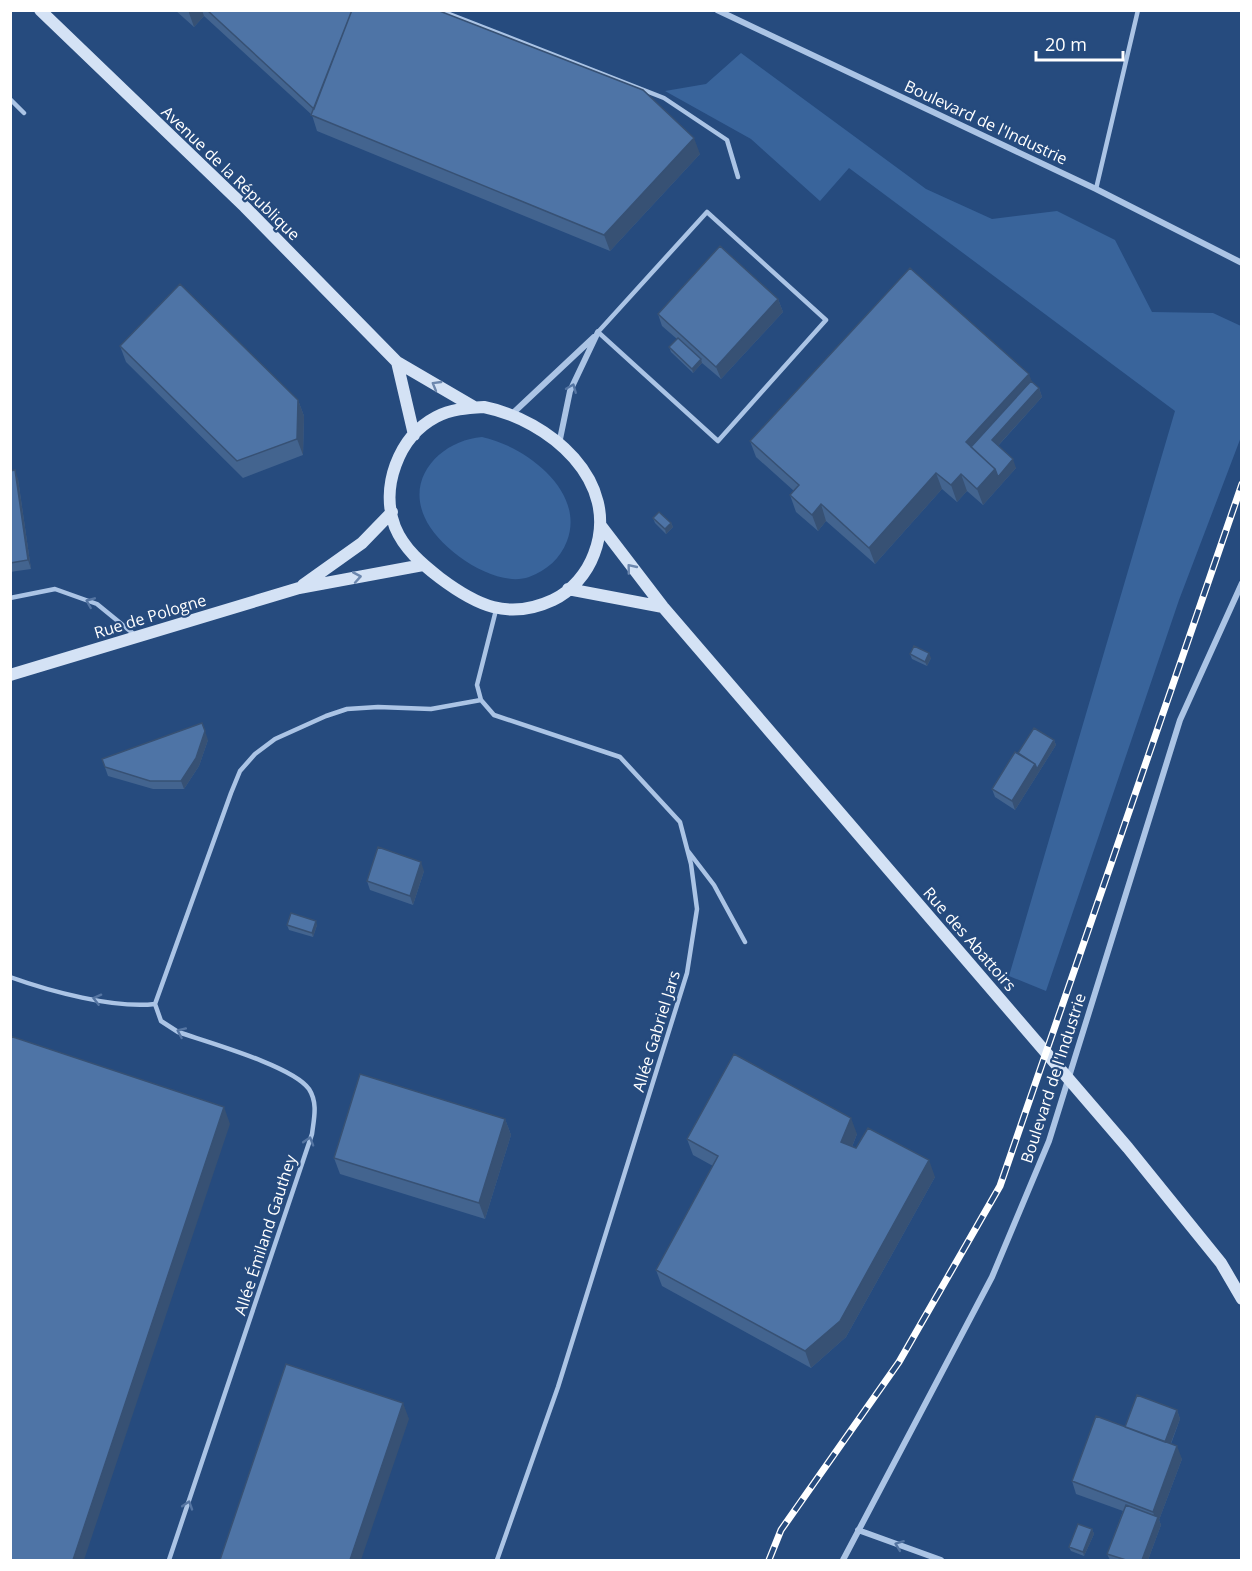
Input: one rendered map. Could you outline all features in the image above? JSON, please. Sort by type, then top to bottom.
[{"type":"street","name":"Avenue de la République","points":[[40,10],[244,207],[397,362],[475,408]]},
{"type":"street","name":"Boulevard de l'Industrie","points":[[717,10],[732,13],[1096,189],[1242,263]]},
{"type":"street","points":[[513,414],[598,332]]},
{"type":"street","points":[[558,445],[570,391],[598,332]]},
{"type":"street","points":[[397,362],[414,435]]},
{"type":"street","points":[[484,406],[513,414],[558,445],[584,467],[596,489],[601,526],[600,540],[591,563],[568,590],[555,599],[532,608],[496,608],[482,605],[461,594],[423,565],[407,549],[395,527],[392,512],[391,477],[400,453],[414,435],[435,417],[459,408],[484,406]]},
{"type":"street","name":"Rue de Pologne","points":[[299,588],[362,543],[392,512]]},
{"type":"street","name":"Rue des Abattoirs","points":[[601,526],[663,607],[1128,1148],[1221,1263],[1242,1299]]},
{"type":"street","name":"Rue de Pologne","points":[[10,675],[299,588],[423,565]]},
{"type":"street","name":"Boulevard de l'Industrie","points":[[843,1560],[992,1277],[1049,1141],[1180,720],[1242,583]]},
{"type":"street","points":[[568,590],[663,607]]},
{"type":"street","points":[[858,1530],[941,1560]]},
{"type":"lane","points":[[439,10],[664,98],[727,141],[738,177]]},
{"type":"lane","points":[[1096,189],[1138,10]]},
{"type":"lane","points":[[10,99],[24,113]]},
{"type":"lane","points":[[707,213],[826,320],[718,441],[598,332],[707,213]]},
{"type":"lane","points":[[10,598],[55,589],[97,604],[137,637]]},
{"type":"lane","points":[[10,977],[111,1003],[135,1007],[155,1004],[240,771],[255,754],[275,739],[347,709],[378,707],[431,709],[481,700],[477,685],[496,608]]},
{"type":"lane","name":"Allée Gabriel Jars","points":[[481,700],[494,715],[620,757],[680,822],[697,909],[687,973],[558,1387],[497,1560]]},
{"type":"lane","points":[[687,849],[714,885],[745,942]]},
{"type":"lane","name":"Allée Émiland Gauthey","points":[[155,1004],[160,1021],[178,1032],[294,1074],[309,1089],[315,1106],[312,1134],[169,1560]]},
{"type":"shaded area","points":[[741,53],[926,189],[992,219],[1057,211],[1115,240],[1152,312],[1213,313],[1241,326],[1241,437],[1179,600],[1046,991],[1009,976],[1175,411],[849,168],[820,201],[751,139],[665,91],[706,84]]},
{"type":"shaded area","points":[[482,437],[516,450],[533,461],[560,488],[568,505],[571,523],[567,541],[561,553],[542,571],[529,577],[515,579],[500,577],[469,563],[442,542],[425,518],[420,503],[420,488],[431,463],[454,445]]},
{"type":"building","points":[[207,10],[352,10],[314,109]]},
{"type":"building","points":[[352,10],[437,10],[643,90],[694,138],[604,235],[311,115]]},
{"type":"building","points":[[720,246],[778,299],[716,367],[658,314]]},
{"type":"building","points":[[910,268],[1029,374],[966,442],[995,469],[977,489],[961,474],[951,485],[936,473],[869,548],[821,504],[812,515],[790,495],[799,485],[750,441]]},
{"type":"building","points":[[180,284],[298,400],[297,439],[237,461],[120,346]]},
{"type":"building","points":[[678,338],[701,359],[692,369],[669,347]]},
{"type":"building","points":[[1031,381],[1039,388],[992,440],[1013,459],[998,477],[995,469],[971,447]]},
{"type":"building","points":[[15,470],[28,560],[10,563],[10,471]]},
{"type":"building","points":[[659,512],[671,523],[665,529],[653,518]]},
{"type":"building","points":[[914,646],[929,653],[925,662],[910,654]]},
{"type":"building","points":[[202,723],[205,731],[196,758],[181,781],[150,781],[105,767],[102,759]]},
{"type":"building","points":[[1034,728],[1054,740],[1037,769],[1035,764],[1018,753]]},
{"type":"building","points":[[1015,752],[1035,764],[1012,801],[992,789]]},
{"type":"building","points":[[378,847],[421,862],[410,896],[367,881]]},
{"type":"building","points":[[291,913],[316,921],[312,933],[287,925]]},
{"type":"building","points":[[10,1036],[224,1107],[73,1560],[10,1560]]},
{"type":"building","points":[[734,1054],[851,1118],[841,1142],[856,1148],[868,1128],[929,1160],[840,1321],[805,1351],[656,1270],[718,1156],[687,1139]]},
{"type":"building","points":[[360,1074],[505,1119],[479,1203],[334,1158]]},
{"type":"building","points":[[286,1364],[403,1403],[350,1560],[220,1560]]},
{"type":"building","points":[[1137,1395],[1177,1410],[1165,1442],[1125,1427]]},
{"type":"building","points":[[1096,1416],[1177,1446],[1153,1512],[1072,1481]]},
{"type":"building","points":[[1126,1505],[1158,1517],[1142,1560],[1126,1560],[1107,1554]]},
{"type":"building","points":[[1078,1524],[1092,1529],[1083,1552],[1069,1547]]},
{"type":"railway","points":[[769,1560],[781,1530],[899,1362],[1000,1186],[1242,484]]}]
